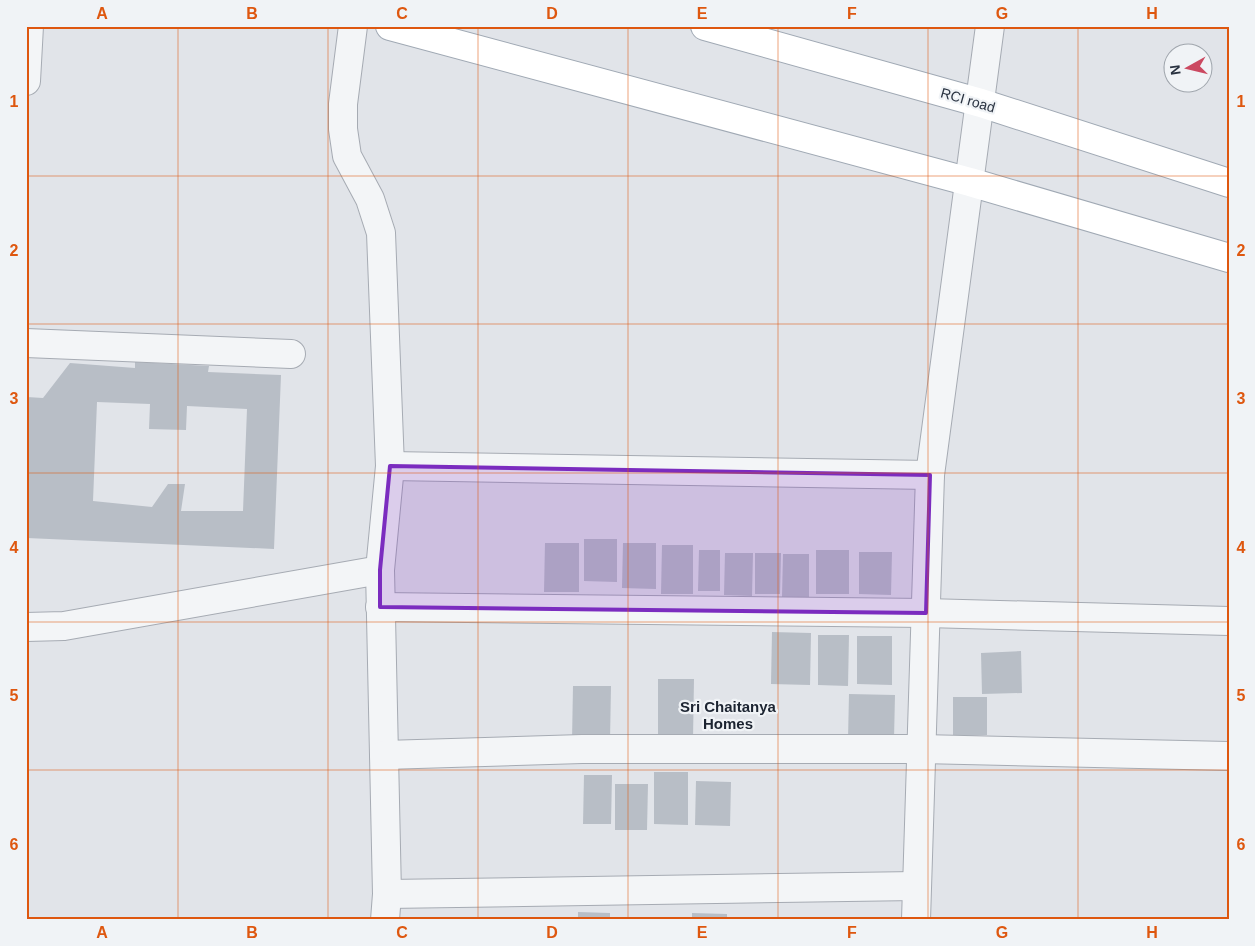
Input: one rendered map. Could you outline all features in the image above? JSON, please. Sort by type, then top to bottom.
[{"type":"main road","points":[[390,26],[970,182],[1229,258]]},
{"type":"main road","name":"RCI road","points":[[705,26],[981,103],[1229,183]]},
{"type":"street","points":[[26,81],[29,26]]},
{"type":"street","points":[[353,26],[343,104],[343,129],[347,156],[370,199],[381,233],[390,466],[380,570],[386,907],[916,886]]},
{"type":"street","points":[[916,920],[930,475],[990,26]]},
{"type":"street","points":[[26,343],[291,354]]},
{"type":"street","points":[[390,466],[930,475]]},
{"type":"street","points":[[26,627],[64,626],[380,570]]},
{"type":"street","points":[[380,606],[926,614],[1229,621]]},
{"type":"street","points":[[384,756],[582,749],[921,749],[1229,756]]},
{"type":"highlighted area","points":[[390,466],[930,475],[926,613],[380,607],[380,570]]},
{"type":"building","points":[[135,362],[209,366],[208,372],[281,375],[274,549],[27,538],[27,397],[43,398],[70,363],[135,368]],"holes":[[[97,402],[150,404],[149,429],[186,430],[187,406],[247,409],[243,511],[181,511],[185,484],[168,484],[152,507],[93,501]]]},
{"type":"building","points":[[584,539],[617,539],[617,582],[584,581]]},
{"type":"building","points":[[545,543],[579,543],[579,592],[544,592]]},
{"type":"building","points":[[623,543],[656,543],[656,589],[622,588]]},
{"type":"building","points":[[662,545],[693,545],[693,594],[661,594]]},
{"type":"building","points":[[699,550],[720,550],[720,591],[698,591]]},
{"type":"building","points":[[816,550],[849,550],[849,594],[816,594]]},
{"type":"building","points":[[859,552],[892,552],[891,595],[859,594]]},
{"type":"building","points":[[725,553],[753,553],[752,596],[724,595]]},
{"type":"building","points":[[755,553],[781,553],[780,594],[755,594]]},
{"type":"building","points":[[783,554],[809,554],[809,597],[782,597]]},
{"type":"building","points":[[772,632],[811,633],[810,685],[771,684]]},
{"type":"building","points":[[818,635],[849,635],[848,686],[818,685]]},
{"type":"building","points":[[857,636],[892,636],[892,685],[857,684]]},
{"type":"building","points":[[1021,651],[1022,693],[982,694],[981,653]]},
{"type":"building","points":[[658,679],[694,679],[693,739],[658,739]]},
{"type":"building","points":[[573,686],[611,686],[610,741],[572,741]]},
{"type":"building","points":[[849,694],[895,695],[894,739],[848,739]]},
{"type":"building","points":[[953,697],[987,697],[987,735],[953,736]]},
{"type":"building","points":[[654,772],[688,772],[688,825],[654,824]]},
{"type":"building","points":[[584,775],[612,775],[611,824],[583,824]]},
{"type":"building","points":[[696,781],[731,782],[730,826],[695,825]]},
{"type":"building","points":[[615,784],[648,784],[647,830],[615,830]]},
{"type":"building","points":[[578,912],[610,913],[610,920],[578,920]]},
{"type":"building","points":[[692,913],[727,914],[727,920],[692,920]]},
{"type":"building","points":[[615,917],[648,918],[648,920],[615,920]]},
{"type":"district","name":"Sri Chaitanya Homes","points":[[728,714]]}]
